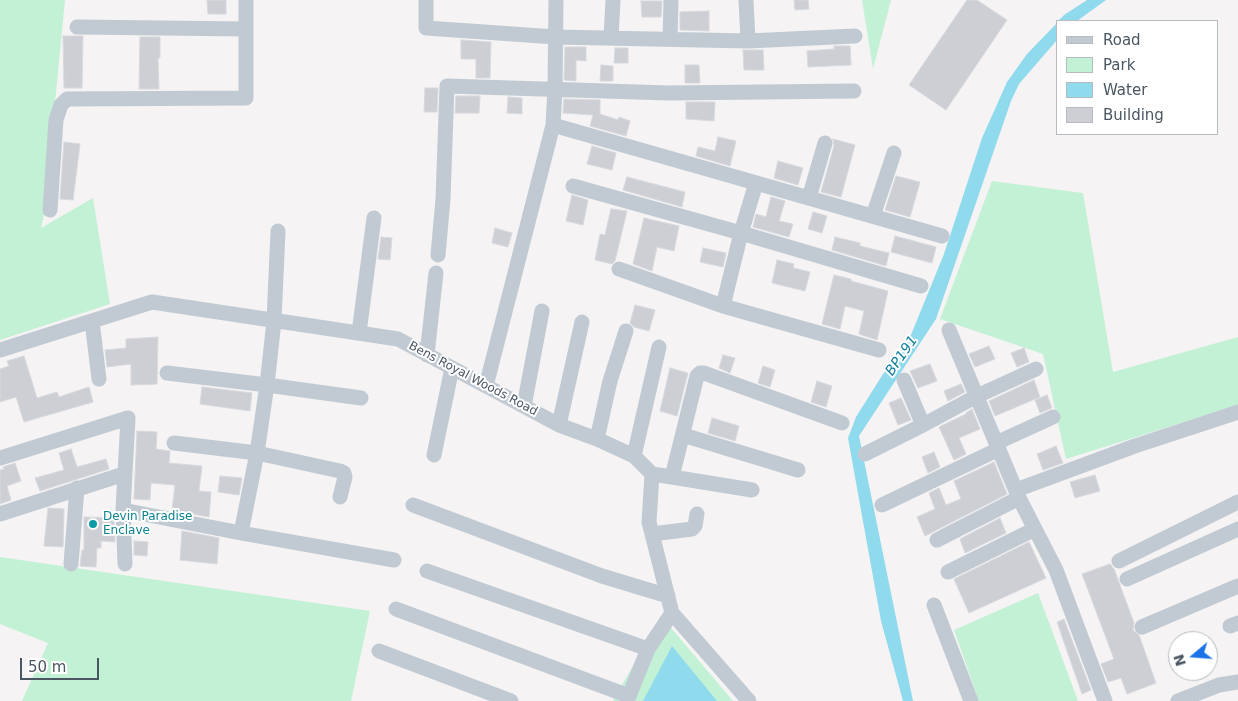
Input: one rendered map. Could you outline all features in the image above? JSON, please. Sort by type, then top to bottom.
[{"type":"street","points":[[50,210],[56,120],[61,105],[66,100],[246,98],[246,0]]},
{"type":"street","points":[[426,0],[426,28],[556,37],[748,41],[855,36]]},
{"type":"street","points":[[486,386],[553,125],[556,0]]},
{"type":"street","points":[[611,38],[613,0]]},
{"type":"street","points":[[670,39],[671,0]]},
{"type":"street","points":[[746,0],[748,41]]},
{"type":"street","points":[[77,27],[246,29]]},
{"type":"street","points":[[438,255],[443,199],[448,86],[669,93],[854,91]]},
{"type":"street","points":[[553,125],[942,236]]},
{"type":"street","points":[[809,198],[825,142]]},
{"type":"street","points":[[873,216],[894,153]]},
{"type":"street","points":[[723,306],[741,233],[756,183]]},
{"type":"street","points":[[573,186],[921,286]]},
{"type":"street","points":[[359,333],[374,218]]},
{"type":"street","points":[[241,534],[267,385],[274,321],[278,231]]},
{"type":"street","points":[[619,269],[723,306],[879,350]]},
{"type":"street","points":[[427,355],[436,273]]},
{"type":"street","name":"Bens Royal Woods Road","points":[[0,350],[152,302],[398,339],[559,425],[597,439],[634,456],[652,474]]},
{"type":"street","points":[[524,406],[542,311]]},
{"type":"street","points":[[92,321],[99,379]]},
{"type":"street","points":[[559,425],[582,322]]},
{"type":"street","points":[[949,330],[1017,494],[1056,570],[1105,701]]},
{"type":"street","points":[[597,439],[610,381],[626,331]]},
{"type":"street","points":[[634,456],[658,347]]},
{"type":"street","points":[[434,455],[452,368]]},
{"type":"street","points":[[865,454],[924,425],[976,396],[1036,369]]},
{"type":"street","points":[[167,373],[361,398]]},
{"type":"street","points":[[672,477],[700,373],[842,423]]},
{"type":"street","points":[[904,380],[924,425]]},
{"type":"street","points":[[937,540],[1017,494],[1135,446],[1238,412]]},
{"type":"street","points":[[882,505],[1053,417]]},
{"type":"street","points":[[0,458],[128,418],[123,510],[125,564]]},
{"type":"street","points":[[683,435],[798,470]]},
{"type":"street","points":[[174,443],[256,454],[344,473],[345,477],[340,497]]},
{"type":"street","points":[[0,514],[124,474]]},
{"type":"street","points":[[748,701],[672,613],[649,522],[652,474],[752,490]]},
{"type":"street","points":[[71,564],[78,488]]},
{"type":"street","points":[[1119,561],[1238,502]]},
{"type":"street","points":[[413,505],[602,576],[668,596]]},
{"type":"street","points":[[123,510],[241,534],[394,560]]},
{"type":"street","points":[[652,534],[692,529],[695,526],[697,514]]},
{"type":"street","points":[[948,572],[1035,529]]},
{"type":"street","points":[[1127,579],[1238,530]]},
{"type":"street","points":[[427,571],[648,649]]},
{"type":"street","points":[[1142,627],[1238,586]]},
{"type":"street","points":[[934,605],[971,701]]},
{"type":"street","points":[[396,610],[628,698],[648,649],[672,613]]},
{"type":"street","points":[[379,650],[510,701]]},
{"type":"street","points":[[1178,701],[1218,685],[1238,682]]},
{"type":"green space","points":[[0,0],[65,0],[44,215],[41,228],[93,198],[110,304],[0,340]]},
{"type":"green space","points":[[862,0],[891,0],[873,69]]},
{"type":"green space","points":[[992,181],[1083,193],[1113,372],[1238,337],[1238,405],[1066,459],[1043,354],[940,319]]},
{"type":"green space","points":[[0,557],[370,611],[351,701],[22,701],[48,643],[0,624]]},
{"type":"green space","points":[[1038,593],[1078,701],[979,701],[954,630]]},
{"type":"green space","points":[[661,616],[733,701],[613,701]]},
{"type":"water","points":[[1087,0],[1106,0],[1078,20],[1059,20]]},
{"type":"water","name":"BP191","points":[[1056,24],[1056,41],[1019,84],[1011,101],[936,319],[859,436],[913,701],[903,701],[881,621],[848,438],[856,417],[883,374],[906,347],[944,254],[982,138],[1007,82],[1027,54]]},
{"type":"water","points":[[672,646],[717,701],[643,701]]},
{"type":"building","points":[[207,0],[226,0],[226,14],[208,14]]},
{"type":"building","points":[[794,0],[808,0],[809,9],[795,10]]},
{"type":"building","points":[[967,0],[977,0],[1007,20],[946,110],[909,85]]},
{"type":"building","points":[[641,1],[662,1],[661,17],[642,17]]},
{"type":"building","points":[[709,11],[709,31],[680,30],[680,12]]},
{"type":"building","points":[[63,36],[83,36],[82,88],[64,88]]},
{"type":"building","points":[[140,37],[160,37],[160,58],[158,58],[159,89],[139,89]]},
{"type":"building","points":[[461,40],[491,42],[490,78],[476,78],[476,59],[461,59]]},
{"type":"building","points":[[834,46],[850,46],[851,65],[808,67],[807,51],[834,49]]},
{"type":"building","points":[[565,47],[586,47],[586,61],[576,60],[576,81],[564,80]]},
{"type":"building","points":[[615,48],[628,48],[628,63],[614,63]]},
{"type":"building","points":[[743,50],[763,50],[764,70],[744,70]]},
{"type":"building","points":[[601,65],[613,66],[613,81],[600,81]]},
{"type":"building","points":[[685,65],[699,65],[700,83],[685,83]]},
{"type":"building","points":[[425,88],[438,88],[437,112],[424,112]]},
{"type":"building","points":[[456,96],[480,96],[479,113],[455,113]]},
{"type":"building","points":[[508,97],[522,98],[522,114],[507,113]]},
{"type":"building","points":[[564,99],[600,100],[600,114],[618,120],[619,117],[630,121],[626,136],[590,126],[593,115],[563,113]]},
{"type":"building","points":[[686,102],[715,102],[714,121],[686,119]]},
{"type":"building","points":[[718,137],[736,141],[730,166],[696,156],[698,147],[715,151]]},
{"type":"building","points":[[833,139],[855,145],[841,197],[821,192],[834,146]]},
{"type":"building","points":[[64,142],[80,144],[73,200],[60,199]]},
{"type":"building","points":[[592,146],[616,153],[612,170],[587,164]]},
{"type":"building","points":[[778,161],[803,168],[798,185],[774,178]]},
{"type":"building","points":[[896,176],[920,182],[910,217],[885,210]]},
{"type":"building","points":[[627,177],[685,192],[682,207],[623,190]]},
{"type":"building","points":[[572,195],[588,200],[583,225],[566,221]]},
{"type":"building","points":[[771,197],[785,201],[779,221],[793,224],[789,237],[753,227],[756,214],[766,217]]},
{"type":"building","points":[[611,209],[627,211],[615,261],[612,264],[595,260],[600,234],[605,235]]},
{"type":"building","points":[[813,212],[827,216],[822,233],[808,229]]},
{"type":"building","points":[[644,218],[679,226],[674,251],[657,247],[652,271],[633,264]]},
{"type":"building","points":[[495,228],[512,233],[508,247],[492,243]]},
{"type":"building","points":[[895,236],[936,247],[932,263],[891,252]]},
{"type":"building","points":[[381,237],[392,238],[390,260],[378,259]]},
{"type":"building","points":[[835,237],[860,243],[860,246],[889,253],[886,266],[832,250]]},
{"type":"building","points":[[703,248],[726,253],[723,267],[700,262]]},
{"type":"building","points":[[777,260],[794,264],[793,268],[810,272],[805,291],[772,283]]},
{"type":"building","points":[[834,275],[888,291],[877,340],[859,334],[864,311],[845,306],[840,329],[822,324]]},
{"type":"building","points":[[635,305],[655,310],[649,331],[634,327],[630,323]]},
{"type":"building","points":[[158,337],[157,384],[131,385],[131,364],[107,367],[105,350],[126,348],[126,339]]},
{"type":"building","points":[[989,346],[995,359],[975,367],[969,354]]},
{"type":"building","points":[[1024,348],[1029,362],[1017,367],[1011,353]]},
{"type":"building","points":[[723,355],[735,358],[730,373],[719,368]]},
{"type":"building","points":[[24,356],[37,398],[57,392],[59,397],[89,387],[93,402],[24,422],[16,397],[0,402],[0,369],[9,366],[7,361]]},
{"type":"building","points":[[930,364],[937,381],[918,388],[910,371]]},
{"type":"building","points":[[763,366],[775,370],[770,387],[758,383]]},
{"type":"building","points":[[670,368],[688,373],[677,416],[660,411]]},
{"type":"building","points":[[1034,380],[1040,397],[995,416],[989,401]]},
{"type":"building","points":[[817,381],[832,386],[826,407],[811,402]]},
{"type":"building","points":[[961,384],[965,392],[948,401],[944,391]]},
{"type":"building","points":[[202,387],[252,393],[250,411],[200,404]]},
{"type":"building","points":[[1047,395],[1052,408],[1040,413],[1035,400]]},
{"type":"building","points":[[901,398],[911,420],[898,425],[889,403]]},
{"type":"building","points":[[972,409],[980,429],[959,438],[966,454],[954,460],[939,427],[966,414]]},
{"type":"building","points":[[712,418],[739,426],[735,441],[708,433]]},
{"type":"building","points":[[137,431],[157,432],[156,449],[170,451],[169,463],[202,466],[199,491],[211,492],[209,517],[172,510],[175,485],[151,483],[150,500],[134,499]]},
{"type":"building","points":[[1056,446],[1063,463],[1043,470],[1037,454]]},
{"type":"building","points":[[71,449],[77,467],[106,459],[109,469],[40,491],[35,478],[64,470],[59,453]]},
{"type":"building","points":[[934,452],[940,467],[928,473],[922,457]]},
{"type":"building","points":[[994,462],[1007,494],[925,536],[917,517],[935,509],[929,493],[939,488],[946,505],[961,499],[954,481]]},
{"type":"building","points":[[15,463],[21,481],[7,486],[11,500],[0,504],[0,470]]},
{"type":"building","points":[[1095,475],[1100,491],[1075,498],[1070,482]]},
{"type":"building","points":[[220,476],[242,478],[239,495],[218,492]]},
{"type":"building","points":[[48,508],[64,509],[63,547],[44,546]]},
{"type":"building","points":[[84,517],[114,518],[115,542],[101,541],[101,548],[97,548],[96,567],[80,566],[82,550],[84,550]]},
{"type":"building","points":[[1000,518],[1006,533],[965,553],[960,539]]},
{"type":"building","points":[[182,531],[219,538],[217,564],[180,560]]},
{"type":"building","points":[[134,541],[148,542],[147,556],[134,555]]},
{"type":"building","points":[[1029,542],[1046,578],[969,613],[954,579]]},
{"type":"building","points":[[1110,564],[1114,569],[1134,623],[1133,630],[1139,635],[1156,683],[1127,694],[1121,678],[1108,682],[1101,664],[1114,659],[1082,574]]},
{"type":"building","points":[[1064,619],[1091,690],[1082,694],[1057,622]]},
{"type":"place","name":"Devin Paradise Enclave","points":[[93,524]]}]
